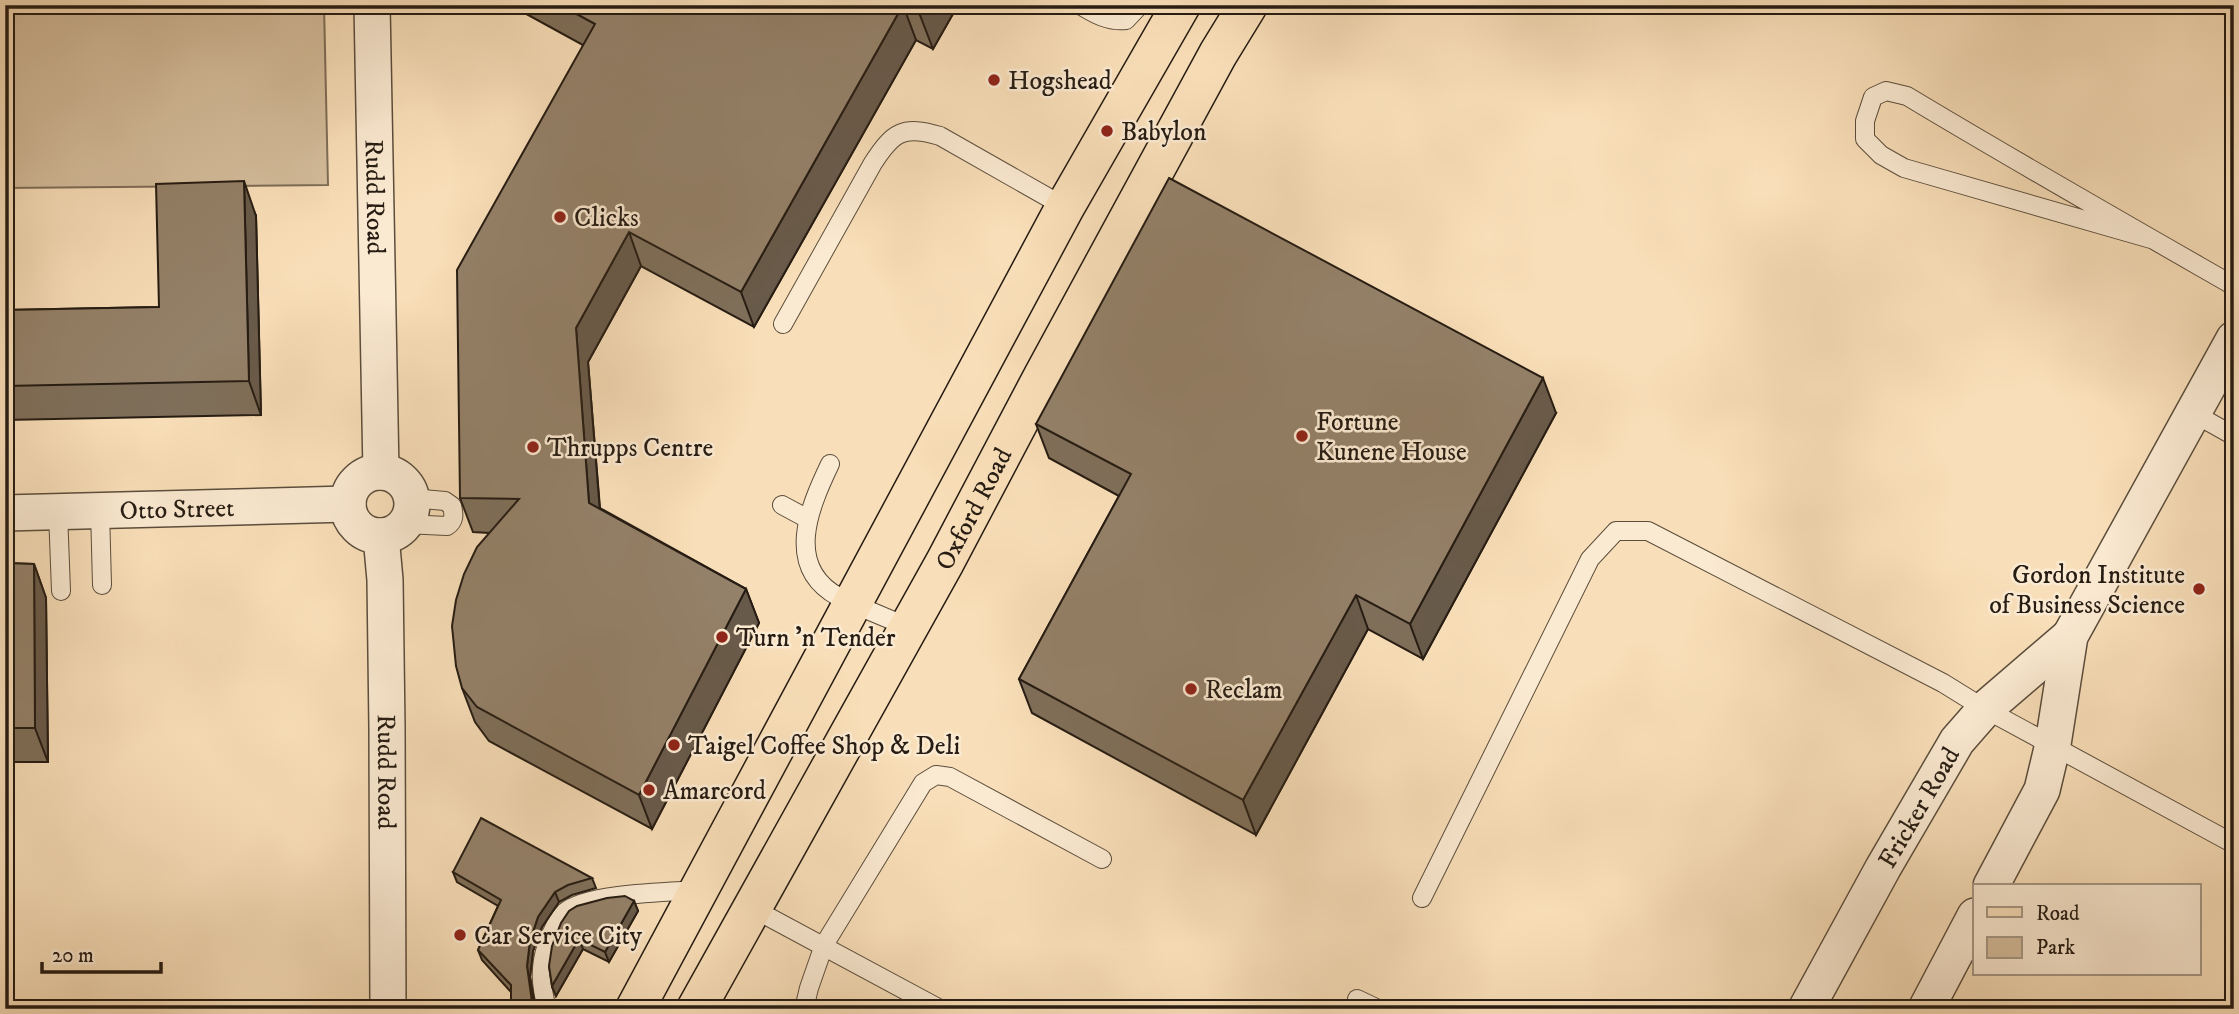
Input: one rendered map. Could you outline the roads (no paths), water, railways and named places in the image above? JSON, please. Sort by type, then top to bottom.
[{"type":"main road","points":[[635,1009],[1065,207],[1181,5]]},
{"type":"main road","name":"Oxford Road","points":[[696,1009],[945,562],[1042,376],[1248,5]]},
{"type":"street","name":"Rudd Road","points":[[372,5],[381,472]]},
{"type":"street","name":"Fricker Road","points":[[1992,884],[2042,790],[2053,744],[2070,636],[2234,339]]},
{"type":"street","points":[[381,472],[401,480],[408,488],[399,519],[362,531],[349,514],[348,504],[357,481],[368,474],[381,472]]},
{"type":"street","name":"Otto Street","points":[[5,513],[348,504]]},
{"type":"street","name":"Rudd Road","points":[[388,1009],[385,580],[399,519]]},
{"type":"street","name":"Fricker Road","points":[[1806,1009],[1882,868],[1957,741],[1985,709],[2070,636]]},
{"type":"street","points":[[1926,1009],[1973,920]]},
{"type":"lane","points":[[1080,5],[1101,17],[1115,21],[1126,20],[1140,5]]},
{"type":"lane","points":[[2151,239],[1904,168],[1881,155],[1865,139],[1865,121],[1873,97],[1886,91],[1907,96],[2234,286]]},
{"type":"lane","points":[[783,324],[873,163],[888,140],[902,133],[926,132],[940,136],[1065,207]]},
{"type":"lane","points":[[2193,413],[2234,436]]},
{"type":"lane","points":[[830,464],[815,497],[804,541],[807,559],[817,580],[837,596],[908,627]]},
{"type":"lane","points":[[782,505],[808,519]]},
{"type":"lane","points":[[100,510],[102,585]]},
{"type":"lane","points":[[58,512],[61,591]]},
{"type":"lane","points":[[1422,898],[1590,559],[1616,531],[1648,531],[1919,670],[1985,709],[2234,844]]},
{"type":"lane","points":[[804,1009],[824,945],[923,783],[936,775],[950,777],[1102,859]]},
{"type":"lane","points":[[547,1009],[540,985],[543,957],[553,929],[567,910],[614,896],[698,890]]},
{"type":"lane","points":[[752,908],[940,1009]]},
{"type":"lane","points":[[1357,999],[1378,1009]]},
{"type":"place","name":"Hogshead","points":[[994,80]]},
{"type":"place","name":"Babylon","points":[[1107,131]]},
{"type":"place","name":"Clicks","points":[[560,217]]},
{"type":"place","name":"Fortune Kunene House","points":[[1302,436]]},
{"type":"place","name":"Thrupps Centre","points":[[533,447]]},
{"type":"place","name":"Gordon Institute of Business Science","points":[[2199,589]]},
{"type":"place","name":"Turn 'n Tender","points":[[722,637]]},
{"type":"place","name":"Reclam","points":[[1191,689]]},
{"type":"place","name":"Taigel Coffee Shop & Deli","points":[[674,745]]},
{"type":"place","name":"Amarcord","points":[[649,790]]},
{"type":"place","name":"Car Service City","points":[[460,935]]}]
